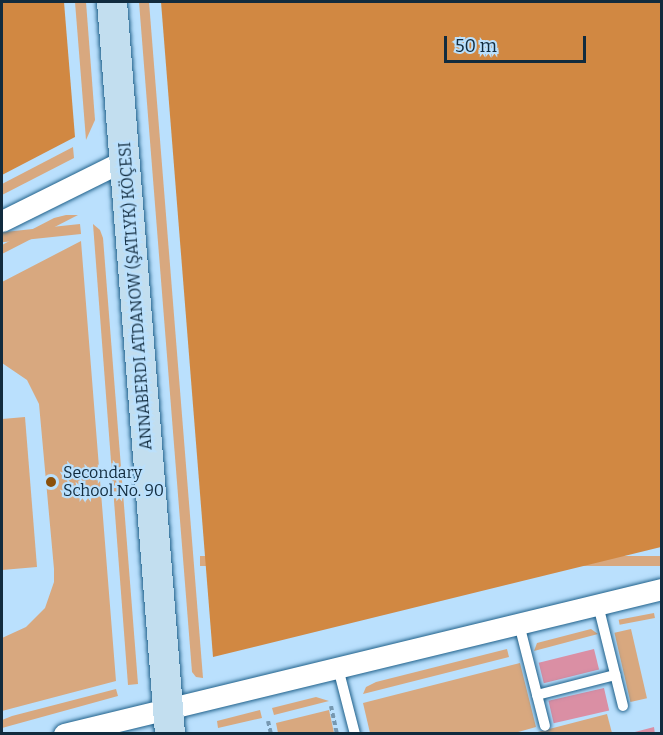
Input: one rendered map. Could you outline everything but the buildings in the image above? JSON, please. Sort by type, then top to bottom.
[{"type":"street","name":"ANNABERDI ATDANOW (ŞATLYK) KÖÇESI","points":[[112,2],[169,721]]},
{"type":"street","points":[[2,221],[125,160]]},
{"type":"street","points":[[64,734],[169,721],[338,669],[662,589]]},
{"type":"lane","points":[[598,605],[623,706]]},
{"type":"lane","points":[[519,624],[545,726]]},
{"type":"lane","points":[[338,669],[355,734]]},
{"type":"lane","points":[[537,695],[615,675]]},
{"type":"path","points":[[330,706],[337,734]]},
{"type":"path","points":[[268,722],[271,734]]},
{"type":"shaded area","points":[[2,2],[64,2],[75,137],[2,175]]},
{"type":"shaded area","points":[[75,2],[86,2],[95,120],[86,140]]},
{"type":"shaded area","points":[[139,2],[149,2],[203,678],[196,677],[192,672]]},
{"type":"shaded area","points":[[161,2],[661,2],[661,547],[213,657]]},
{"type":"shaded area","points":[[73,147],[74,158],[2,195],[2,184]]},
{"type":"shaded area","points":[[78,215],[2,254],[2,245],[54,218]]},
{"type":"shaded area","points":[[80,224],[81,234],[2,242],[2,232]]},
{"type":"shaded area","points":[[93,224],[100,230],[103,238],[138,684],[128,685]]},
{"type":"shaded area","name":"Secondary School No. 90","points":[[81,241],[116,681],[2,711],[2,638],[26,627],[45,608],[54,582],[54,569],[39,404],[27,380],[2,363],[2,282]]},
{"type":"shaded area","points":[[25,417],[37,567],[2,570],[2,419]]},
{"type":"shaded area","points":[[200,556],[661,556],[661,566],[200,566]]},
{"type":"shaded area","points":[[654,613],[655,618],[620,625],[619,620]]},
{"type":"shaded area","points":[[591,629],[598,634],[534,651],[537,643]]},
{"type":"shaded area","points":[[631,629],[647,698],[630,702],[614,633]]},
{"type":"shaded area","points":[[507,649],[509,657],[363,694],[366,687],[376,682]]},
{"type":"shaded area","points":[[520,663],[536,727],[511,734],[370,733],[363,703]]},
{"type":"shaded area","points":[[116,689],[118,696],[2,728],[2,720],[12,716]]},
{"type":"shaded area","points":[[316,697],[329,701],[274,715],[272,708]]},
{"type":"shaded area","points":[[260,710],[262,718],[218,728],[217,721]]},
{"type":"shaded area","points":[[329,710],[334,733],[278,733],[276,723]]},
{"type":"shaded area","points":[[607,714],[612,733],[530,734]]},
{"type":"place","name":"Secondary School No. 90","points":[[51,482]]}]
